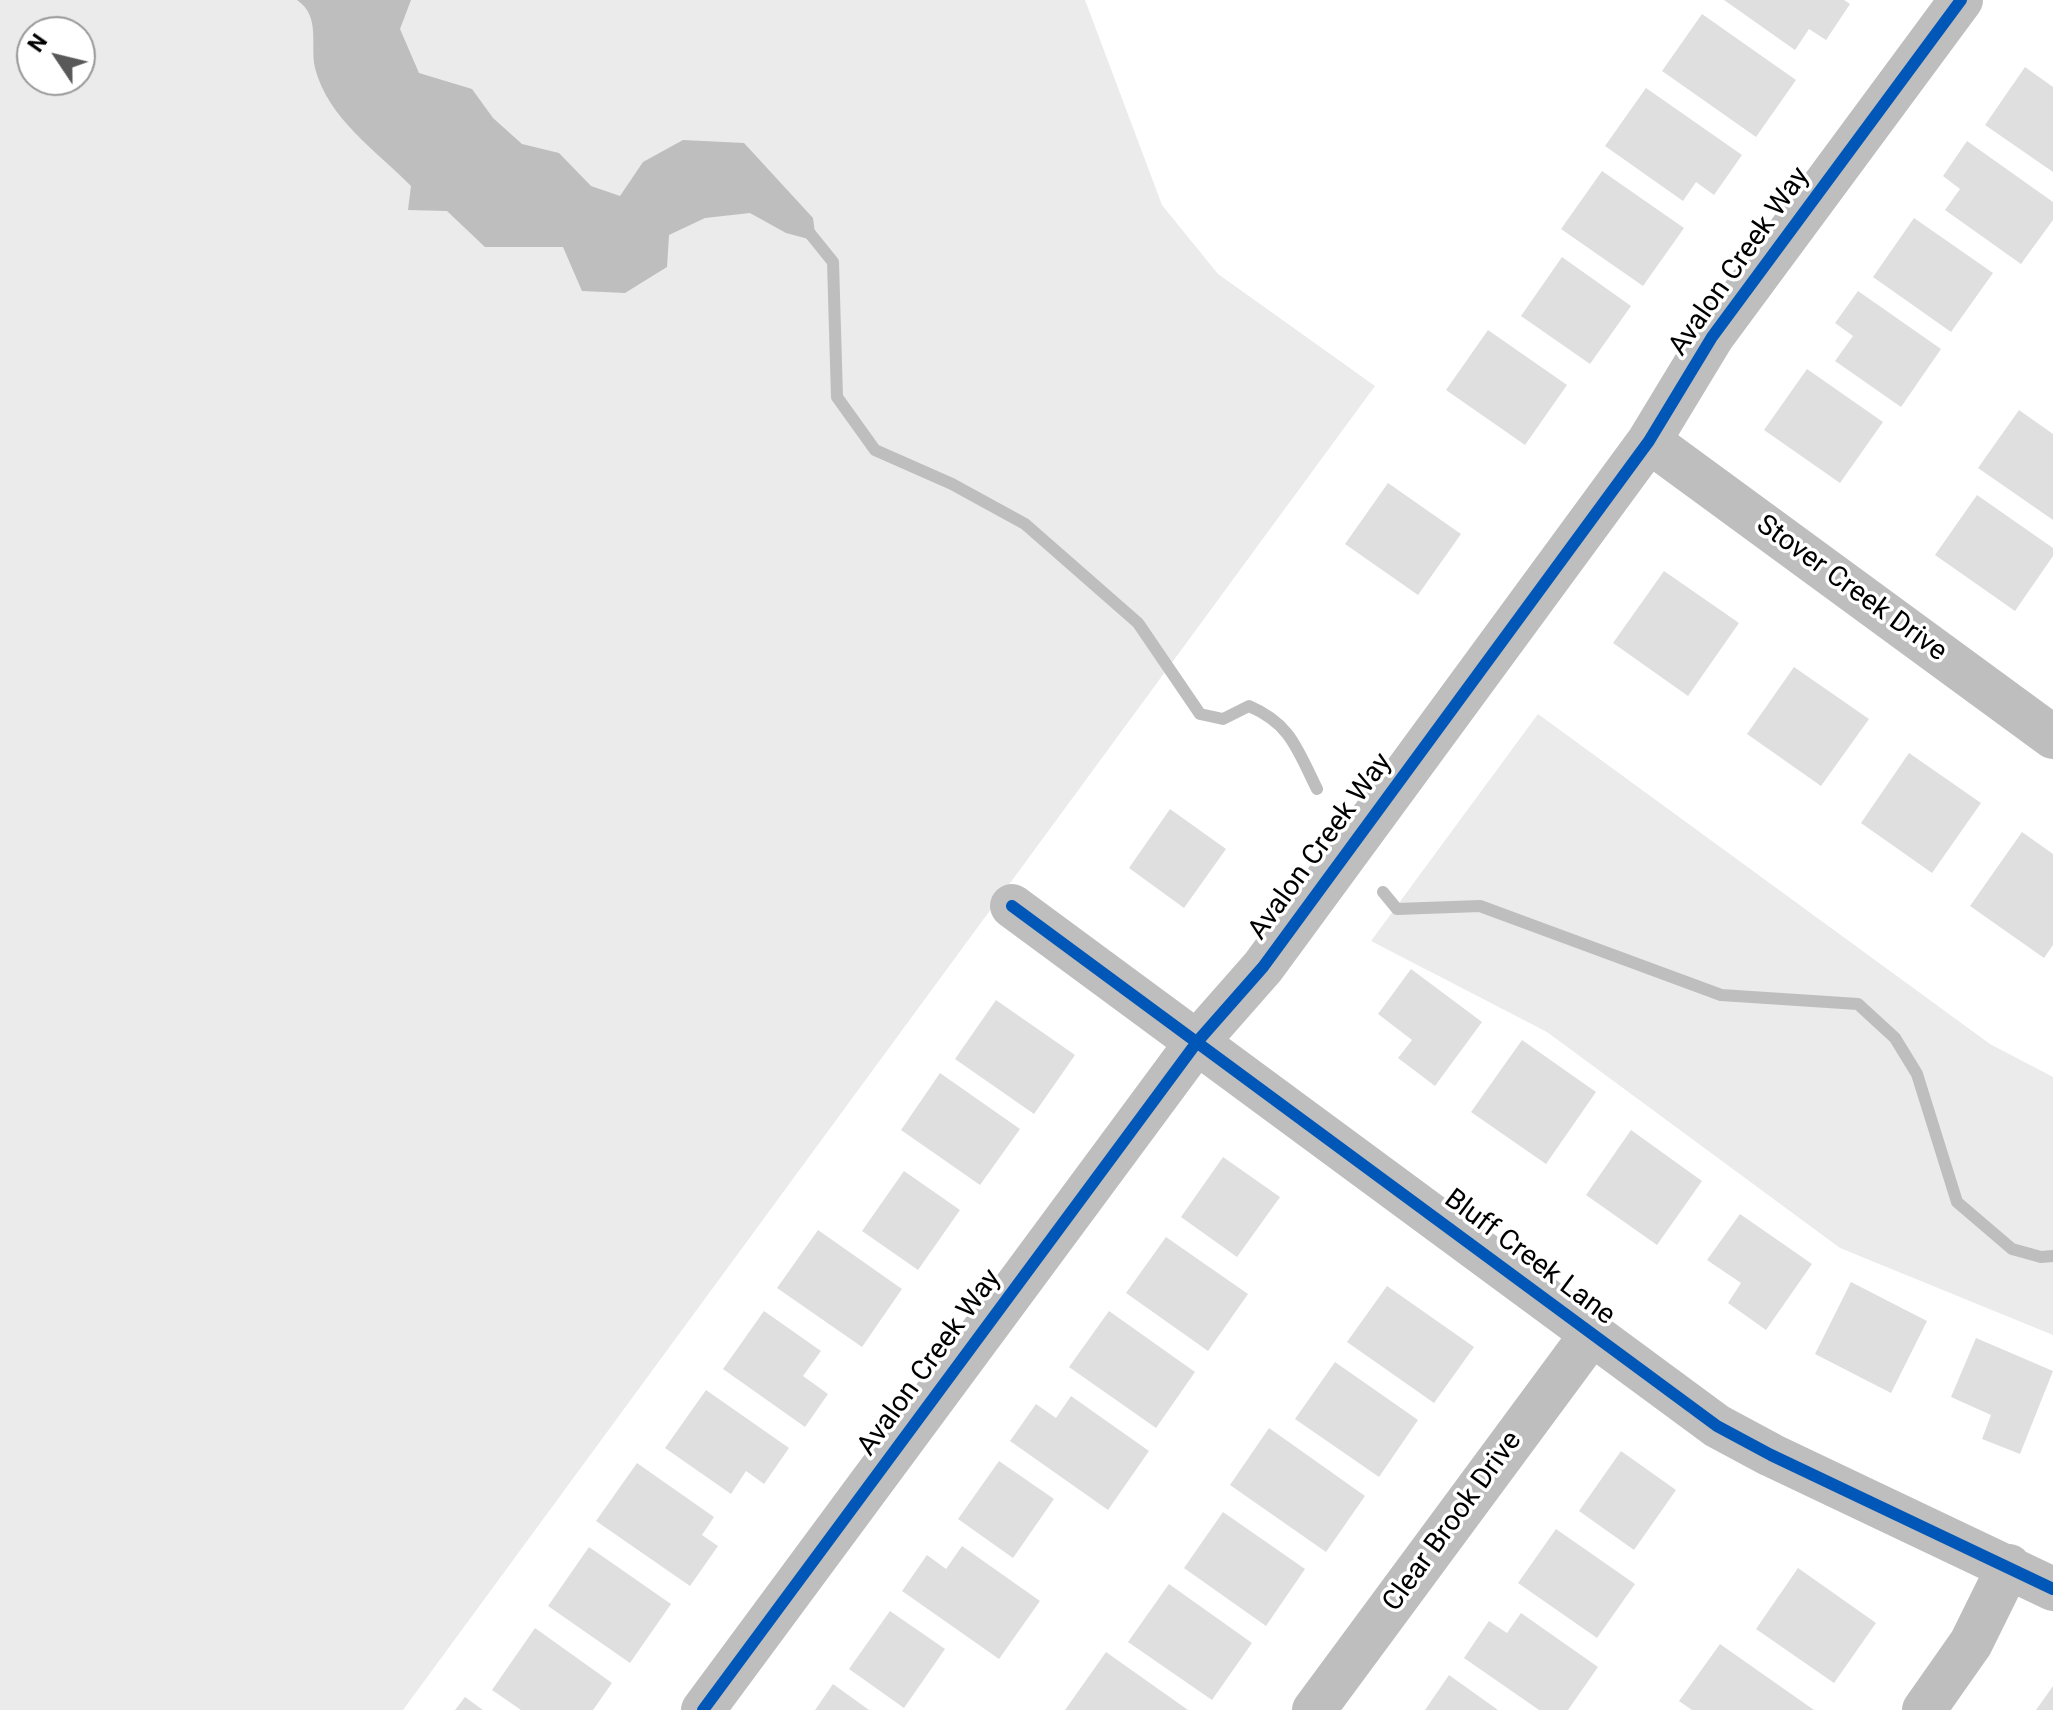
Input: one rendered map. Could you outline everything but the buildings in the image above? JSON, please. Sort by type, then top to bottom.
[{"type":"street","name":"Avalon Creek Way","points":[[703,1710],[1197,1042],[1263,967],[1649,441],[1712,337],[1961,0]]},
{"type":"street","name":"Stover Creek Drive","points":[[1649,441],[2048,723]]},
{"type":"street","name":"Bluff Creek Lane","points":[[1012,906],[1591,1335],[1743,1441],[2053,1589]]},
{"type":"street","name":"Clear Brook Drive","points":[[1314,1710],[1591,1335]]},
{"type":"street","points":[[1924,1710],[1971,1643],[2009,1566]]},
{"type":"shaded area","points":[[0,0],[1085,0],[1162,205],[1218,274],[1375,386],[403,1710],[0,1710]]},
{"type":"shaded area","points":[[297,0],[411,0],[400,29],[419,73],[472,89],[493,118],[522,144],[559,153],[591,186],[620,196],[643,162],[683,140],[744,143],[813,218],[816,241],[786,233],[750,213],[705,218],[669,235],[667,267],[625,293],[582,291],[563,247],[485,247],[447,211],[408,210],[411,186],[342,119],[321,86],[315,68],[312,22]]},
{"type":"shaded area","points":[[1538,714],[1990,1044],[2053,1077],[2053,1335],[1840,1248],[1547,1032],[1371,941]]},
{"type":"waterway","points":[[808,231],[833,262],[837,397],[875,450],[952,484],[1025,524],[1138,623],[1200,714],[1223,719],[1249,706],[1263,713],[1291,739],[1317,789]]},
{"type":"waterway","points":[[1383,892],[1397,909],[1480,906],[1721,995],[1858,1004],[1895,1038],[1917,1074],[1957,1202],[2012,1249],[2041,1257],[2053,1256]]},
{"type":"cycle path","points":[[703,1710],[1197,1042],[1263,967],[1649,441],[1712,337],[1961,0]]},
{"type":"cycle path","points":[[1012,906],[1717,1426],[1771,1455],[2053,1589]]}]
